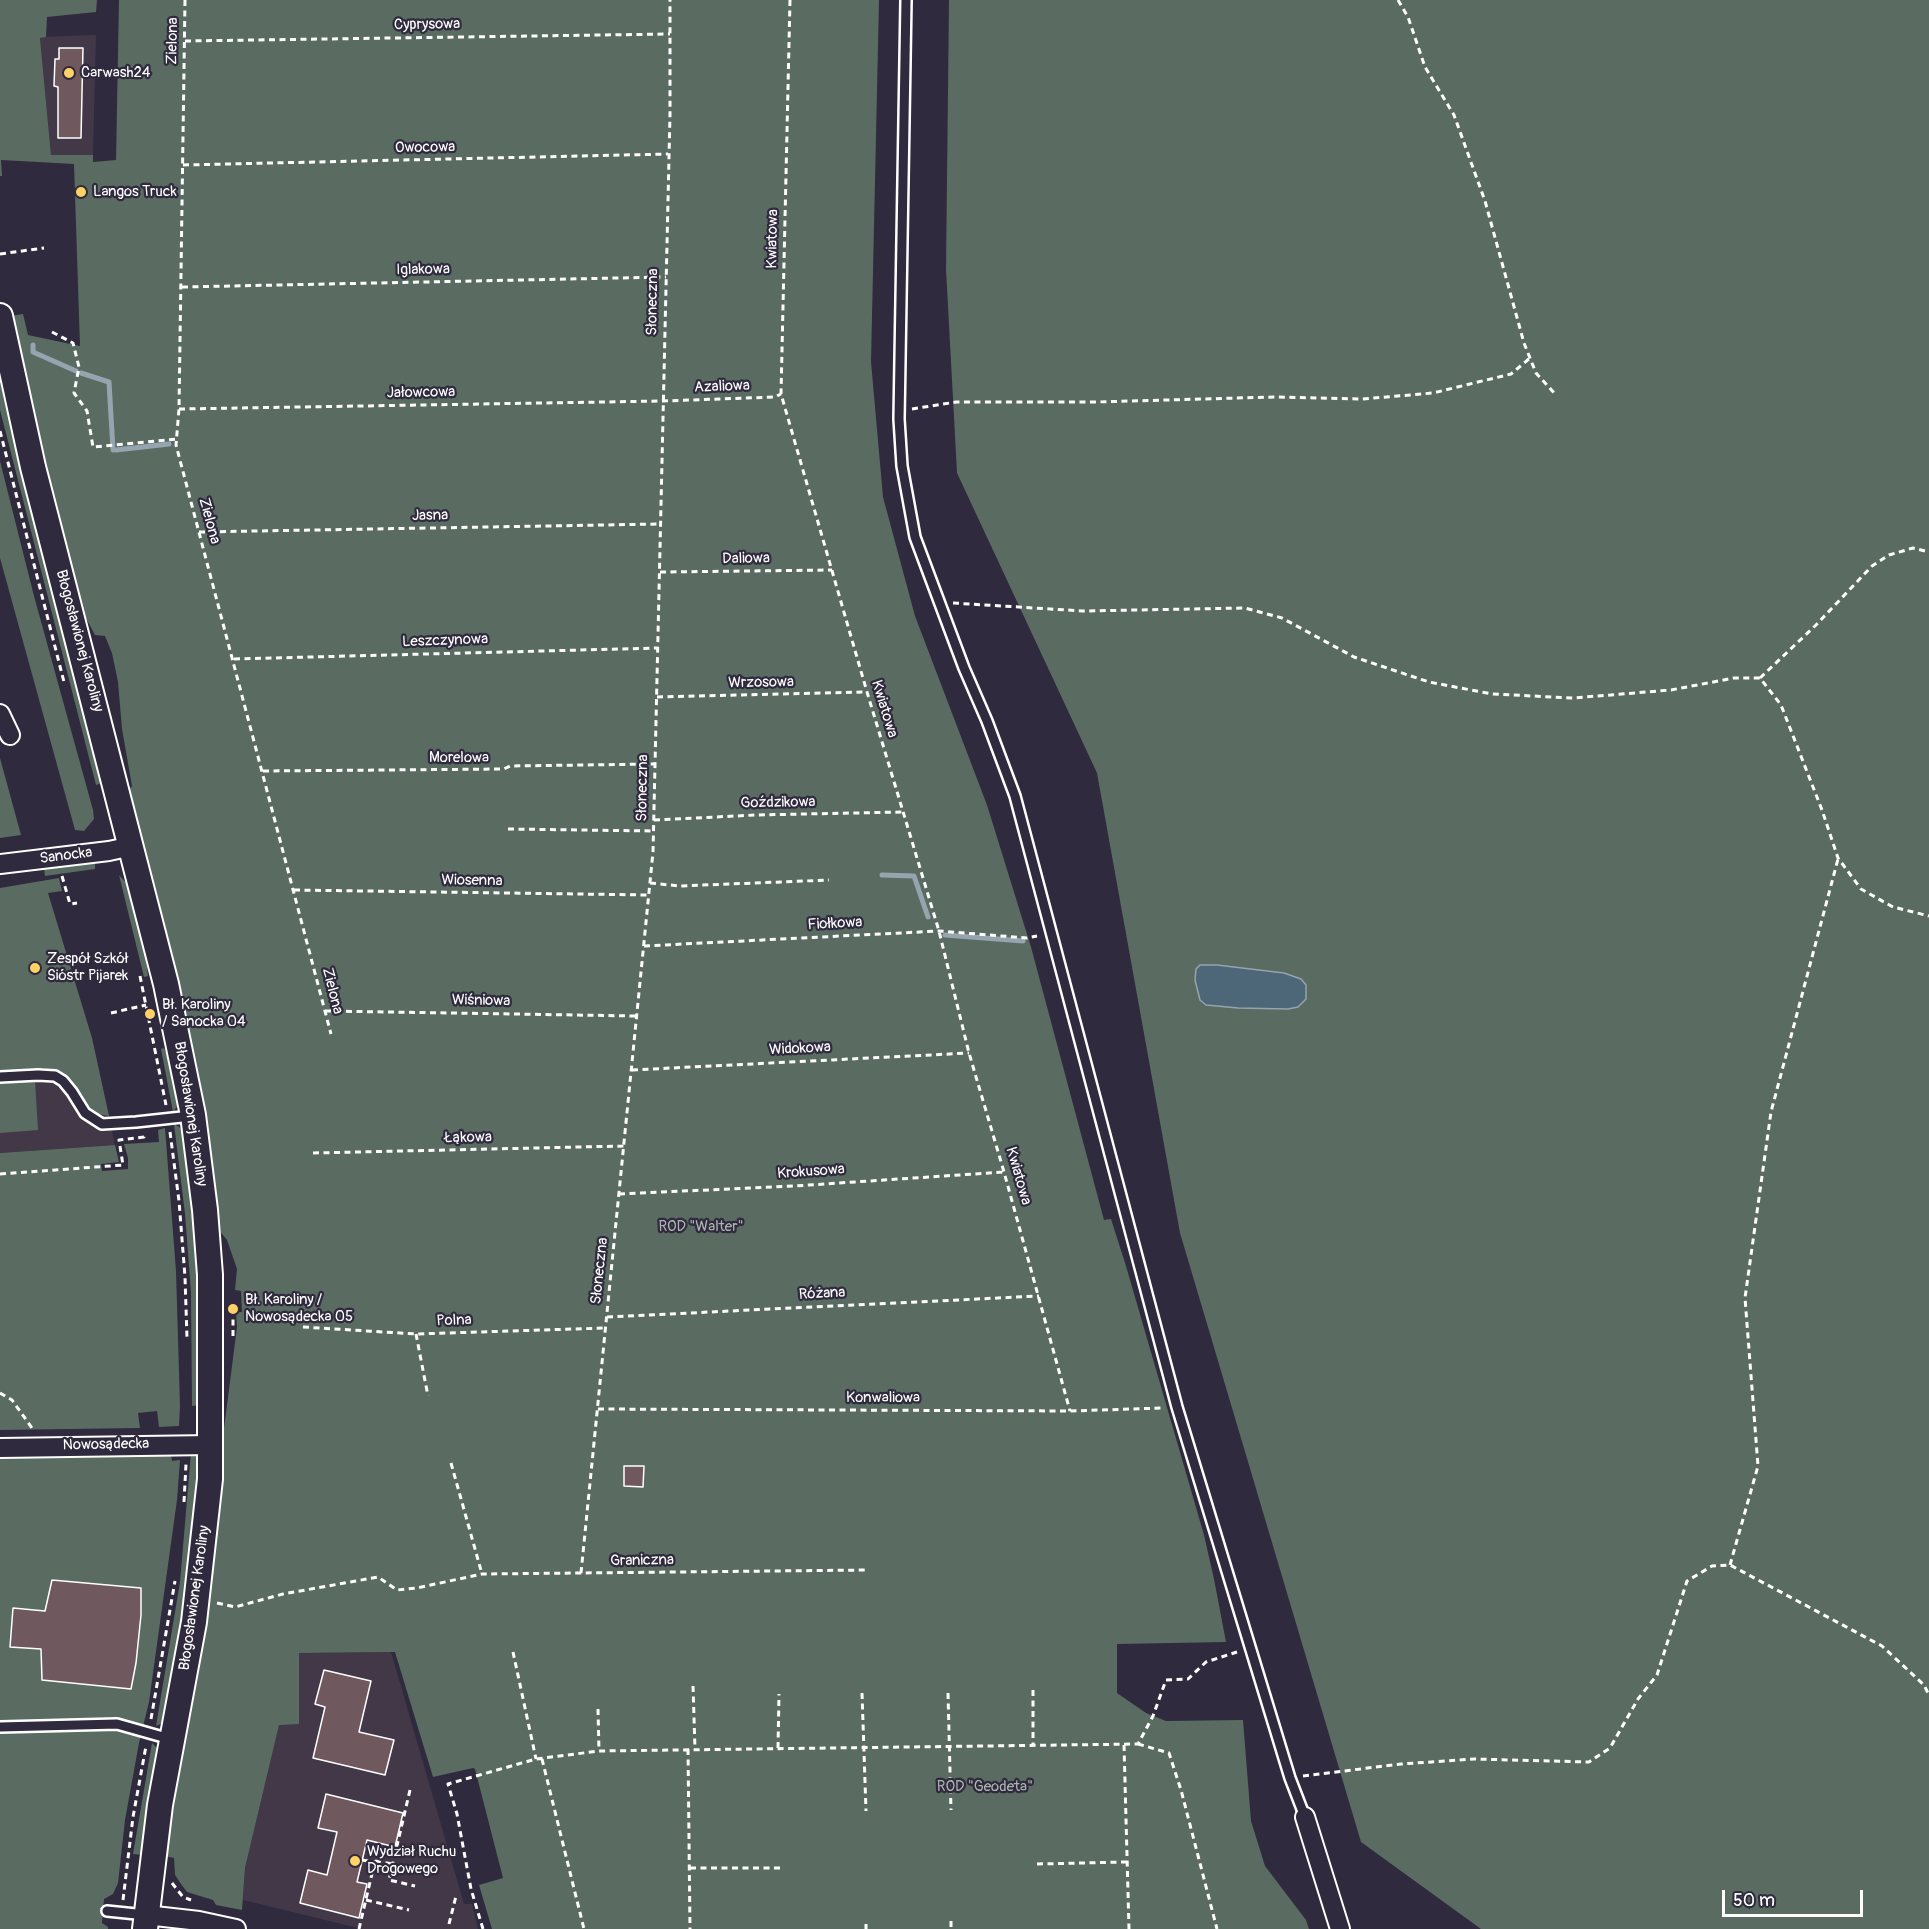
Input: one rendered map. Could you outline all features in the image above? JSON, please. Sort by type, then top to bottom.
[{"type":"street","name":"Błogosławionej Karoliny","points":[[0,316],[33,467],[173,1011],[193,1115],[204,1200],[210,1275],[210,1479],[198,1599],[160,1805],[145,1922]]},
{"type":"street","points":[[0,714],[10,735]]},
{"type":"street","name":"Sanocka","points":[[0,864],[109,851],[132,846]]},
{"type":"street","name":"Nowosądecka","points":[[0,1448],[211,1445]]},
{"type":"street","points":[[1305,1817],[1340,1929]]},
{"type":"street","points":[[145,1922],[199,1921],[236,1929]]},
{"type":"lane","points":[[906,0],[899,411],[902,466],[915,537],[1015,796],[1177,1407],[1290,1778],[1305,1817]]},
{"type":"lane","points":[[0,1077],[55,1076],[63,1081],[72,1092],[85,1113],[102,1124],[193,1115]]},
{"type":"lane","points":[[0,1727],[117,1724],[173,1739]]},
{"type":"lane","points":[[107,1911],[145,1922]]},
{"type":"path","name":"Zielona","points":[[185,0],[180,409],[177,445],[331,1034]]},
{"type":"path","name":"Słoneczna","points":[[581,1573],[651,883],[654,831],[670,0]]},
{"type":"path","name":"Kwiatowa","points":[[790,0],[781,394],[939,931],[969,1053],[1070,1411]]},
{"type":"path","points":[[1398,0],[1408,17],[1425,67],[1454,116],[1485,201],[1524,343],[1536,373],[1556,394]]},
{"type":"path","name":"Cyprysowa","points":[[184,41],[670,34]]},
{"type":"path","name":"Owocowa","points":[[183,165],[668,154]]},
{"type":"path","points":[[0,254],[44,248]]},
{"type":"path","name":"Iglakowa","points":[[181,287],[666,277]]},
{"type":"path","points":[[52,332],[73,344],[79,367],[74,393],[87,411],[93,447],[177,439]]},
{"type":"path","points":[[899,411],[956,402],[1096,402],[1274,397],[1362,399],[1433,393],[1511,374],[1530,358]]},
{"type":"path","name":"Azaliowa","points":[[663,401],[775,397],[781,394]]},
{"type":"path","name":"Jałowcowa","points":[[180,409],[663,401]]},
{"type":"path","points":[[0,431],[66,687]]},
{"type":"path","name":"Jasna","points":[[199,531],[661,524]]},
{"type":"path","points":[[940,602],[1083,611],[1245,608],[1282,618],[1354,657],[1429,682],[1492,694],[1573,698],[1671,690],[1734,678],[1760,678],[1816,625],[1872,566],[1889,555],[1913,548],[1929,552]]},
{"type":"path","name":"Daliowa","points":[[660,572],[832,570]]},
{"type":"path","name":"Leszczynowa","points":[[233,659],[658,648]]},
{"type":"path","points":[[1760,678],[1781,705],[1838,858],[1861,889],[1893,907],[1929,916]]},
{"type":"path","name":"Wrzosowa","points":[[657,698],[867,692]]},
{"type":"path","name":"Morelowa","points":[[262,771],[504,770],[510,766],[656,764]]},
{"type":"path","name":"Goździkowa","points":[[654,820],[903,812]]},
{"type":"path","points":[[508,829],[654,831]]},
{"type":"path","points":[[1730,1565],[1758,1466],[1745,1298],[1771,1112],[1838,858]]},
{"type":"path","points":[[62,876],[70,904],[77,903]]},
{"type":"path","points":[[651,883],[680,886],[829,880]]},
{"type":"path","name":"Wiosenna","points":[[294,890],[649,895]]},
{"type":"path","name":"Fiołkowa","points":[[644,946],[939,931],[1027,938]]},
{"type":"path","points":[[139,971],[168,1119],[179,1201],[187,1344]]},
{"type":"path","points":[[111,1013],[146,1005]]},
{"type":"path","name":"Wiśniowa","points":[[325,1011],[637,1016]]},
{"type":"path","name":"Widokowa","points":[[632,1070],[969,1053]]},
{"type":"path","points":[[0,1174],[123,1165],[119,1140],[144,1137]]},
{"type":"path","name":"Łąkowa","points":[[313,1154],[624,1146]]},
{"type":"path","name":"Krokusowa","points":[[619,1194],[794,1186],[1004,1172]]},
{"type":"path","name":"Różana","points":[[607,1317],[1039,1296]]},
{"type":"path","name":"Polna","points":[[303,1327],[416,1334],[606,1328]]},
{"type":"path","points":[[416,1334],[428,1396]]},
{"type":"path","points":[[0,1393],[12,1400],[35,1432]]},
{"type":"path","name":"Konwaliowa","points":[[598,1409],[1070,1411],[1167,1408]]},
{"type":"path","points":[[184,1505],[187,1444]]},
{"type":"path","points":[[452,1463],[482,1574]]},
{"type":"path","points":[[1290,1778],[1401,1764],[1474,1759],[1589,1762],[1610,1748],[1638,1699],[1657,1675],[1687,1581],[1712,1566],[1730,1565],[1882,1646],[1924,1685],[1929,1695]]},
{"type":"path","name":"Graniczna","points":[[198,1599],[235,1607],[283,1594],[378,1577],[397,1590],[482,1574],[869,1570]]},
{"type":"path","points":[[150,1727],[176,1574]]},
{"type":"path","points":[[1138,1744],[1166,1680],[1188,1679],[1206,1662],[1250,1648]]},
{"type":"path","points":[[513,1652],[536,1759]]},
{"type":"path","points":[[693,1686],[695,1749]]},
{"type":"path","points":[[1033,1690],[1033,1746]]},
{"type":"path","points":[[862,1693],[866,1811]]},
{"type":"path","points":[[948,1693],[951,1810]]},
{"type":"path","points":[[778,1749],[779,1694]]},
{"type":"path","points":[[598,1709],[599,1750]]},
{"type":"path","points":[[126,1865],[147,1741]]},
{"type":"path","points":[[483,1929],[471,1889],[457,1814],[448,1784],[536,1759],[599,1750],[1124,1744],[1138,1744],[1169,1753],[1181,1790],[1217,1929]]},
{"type":"path","points":[[1124,1744],[1128,1929]]},
{"type":"path","points":[[688,1749],[690,1929]]},
{"type":"path","points":[[542,1758],[584,1929]]},
{"type":"path","points":[[410,1790],[389,1880],[415,1886]]},
{"type":"path","points":[[359,1929],[378,1848]]},
{"type":"path","points":[[363,1860],[393,1864]]},
{"type":"path","points":[[1036,1864],[1126,1862]]},
{"type":"path","points":[[690,1868],[781,1868]]},
{"type":"path","points":[[170,1876],[174,1887],[183,1897],[194,1902]]},
{"type":"path","points":[[449,1924],[456,1896]]},
{"type":"path","points":[[366,1900],[409,1910]]},
{"type":"path","points":[[951,1921],[951,1929]]},
{"type":"path","points":[[866,1924],[866,1929]]},
{"type":"shaded area","points":[[96,35],[93,155],[51,155],[40,37]]},
{"type":"shaded area","name":"Zespół Szkół Sióstr Pijarek","points":[[0,899],[92,1038],[115,1145],[0,1153]]},
{"type":"shaded area","points":[[391,1652],[464,1904],[472,1904],[478,1929],[362,1929],[243,1900],[245,1868],[279,1724],[299,1724],[299,1653]]},
{"type":"green space","name":"ROD \"Walter\"","points":[[0,0],[97,0],[96,12],[47,17],[46,37],[40,38],[51,155],[93,155],[93,162],[116,160],[119,0],[879,0],[871,362],[883,497],[915,616],[987,805],[1031,947],[1104,1220],[1111,1219],[1126,1266],[1204,1535],[1226,1642],[1117,1644],[1117,1693],[1146,1713],[1166,1721],[1243,1720],[1251,1821],[1265,1866],[1306,1920],[1309,1929],[492,1929],[479,1885],[503,1878],[475,1769],[433,1777],[395,1652],[299,1653],[299,1724],[279,1725],[245,1868],[242,1910],[216,1905],[213,1900],[187,1892],[181,1884],[175,1875],[174,1858],[165,1856],[208,1613],[222,1444],[237,1327],[236,1312],[242,1312],[241,1291],[235,1290],[237,1269],[227,1240],[218,1229],[128,791],[132,786],[112,653],[105,636],[95,635],[80,607],[53,504],[10,316],[23,314],[28,335],[80,346],[74,164],[1,160],[2,176],[0,176]]},
{"type":"green space","points":[[949,0],[1929,0],[1929,1929],[1481,1929],[1361,1842],[1180,1233],[1097,773],[957,473],[946,269]]},
{"type":"green space","points":[[0,366],[105,782],[96,785],[0,410]]},
{"type":"green space","points":[[0,461],[34,596],[93,810],[94,819],[84,831],[75,830],[0,558]]},
{"type":"green space","points":[[0,758],[21,835],[0,838]]},
{"type":"green space","points":[[84,863],[95,864],[95,869],[45,876],[44,868]]},
{"type":"green space","points":[[119,875],[131,888],[142,923],[148,976],[144,977]]},
{"type":"green space","name":"Zespół Szkół Sióstr Pijarek","points":[[59,878],[62,891],[48,893],[92,1038],[109,1116],[93,1113],[65,1075],[44,1068],[0,1071],[0,888]]},
{"type":"green space","points":[[164,1048],[173,1068],[179,1104],[173,1112],[161,1049]]},
{"type":"green space","points":[[35,1081],[38,1130],[0,1133],[0,1084]]},
{"type":"green space","points":[[174,1124],[184,1130],[195,1213],[200,1292],[202,1405],[192,1406],[191,1292],[185,1214]]},
{"type":"green space","points":[[165,1128],[176,1271],[179,1426],[159,1427],[157,1411],[138,1413],[140,1428],[0,1430],[0,1153],[115,1145],[119,1162],[101,1164],[102,1171],[128,1169],[124,1144],[159,1142],[158,1130]]},
{"type":"green space","points":[[191,1453],[200,1461],[187,1599],[165,1722],[156,1726],[180,1582]]},
{"type":"green space","points":[[171,1455],[172,1461],[180,1460],[177,1500],[149,1702],[125,1820],[118,1883],[113,1894],[104,1899],[102,1923],[108,1929],[0,1929],[0,1458]]},
{"type":"green space","points":[[152,1743],[159,1750],[143,1855],[133,1854]]},
{"type":"water","points":[[1200,965],[1284,973],[1301,979],[1306,985],[1306,999],[1298,1007],[1288,1009],[1206,1005],[1200,1000],[1195,980],[1196,969]]},
{"type":"building","name":"Carwash24","points":[[59,48],[83,48],[81,138],[58,138],[58,87],[54,86],[55,59],[59,59]]},
{"type":"building","points":[[624,1466],[644,1466],[643,1487],[624,1486]]},
{"type":"building","points":[[52,1580],[141,1588],[141,1615],[131,1689],[42,1680],[41,1649],[10,1647],[13,1608],[45,1611]]},
{"type":"building","points":[[324,1670],[371,1681],[359,1732],[394,1740],[385,1775],[313,1758],[325,1707],[315,1704]]},
{"type":"building","points":[[326,1794],[403,1813],[395,1847],[367,1840],[357,1882],[367,1884],[359,1918],[300,1903],[308,1870],[327,1875],[337,1832],[318,1828]]},
{"type":"waterway","points":[[33,345],[33,352],[76,371]]},
{"type":"waterway","points":[[81,373],[109,382],[113,450]]},
{"type":"waterway","points":[[116,450],[169,444]]},
{"type":"waterway","points":[[882,875],[914,876],[928,917]]},
{"type":"waterway","points":[[945,935],[1023,941]]},
{"type":"place","name":"Carwash24","points":[[69,73]]},
{"type":"place","name":"Langos Truck","points":[[81,192]]},
{"type":"place","name":"Zespół Szkół Sióstr Pijarek","points":[[35,968]]},
{"type":"place","name":"Bł. Karoliny / Sanocka 04","points":[[150,1014]]},
{"type":"place","name":"Bł. Karoliny / Nowosądecka 05","points":[[233,1309]]},
{"type":"place","name":"Wydział Ruchu Drogowego","points":[[355,1861]]},
{"type":"park label","name":"ROD \"Geodeta\"","points":[[985,1787]]}]
